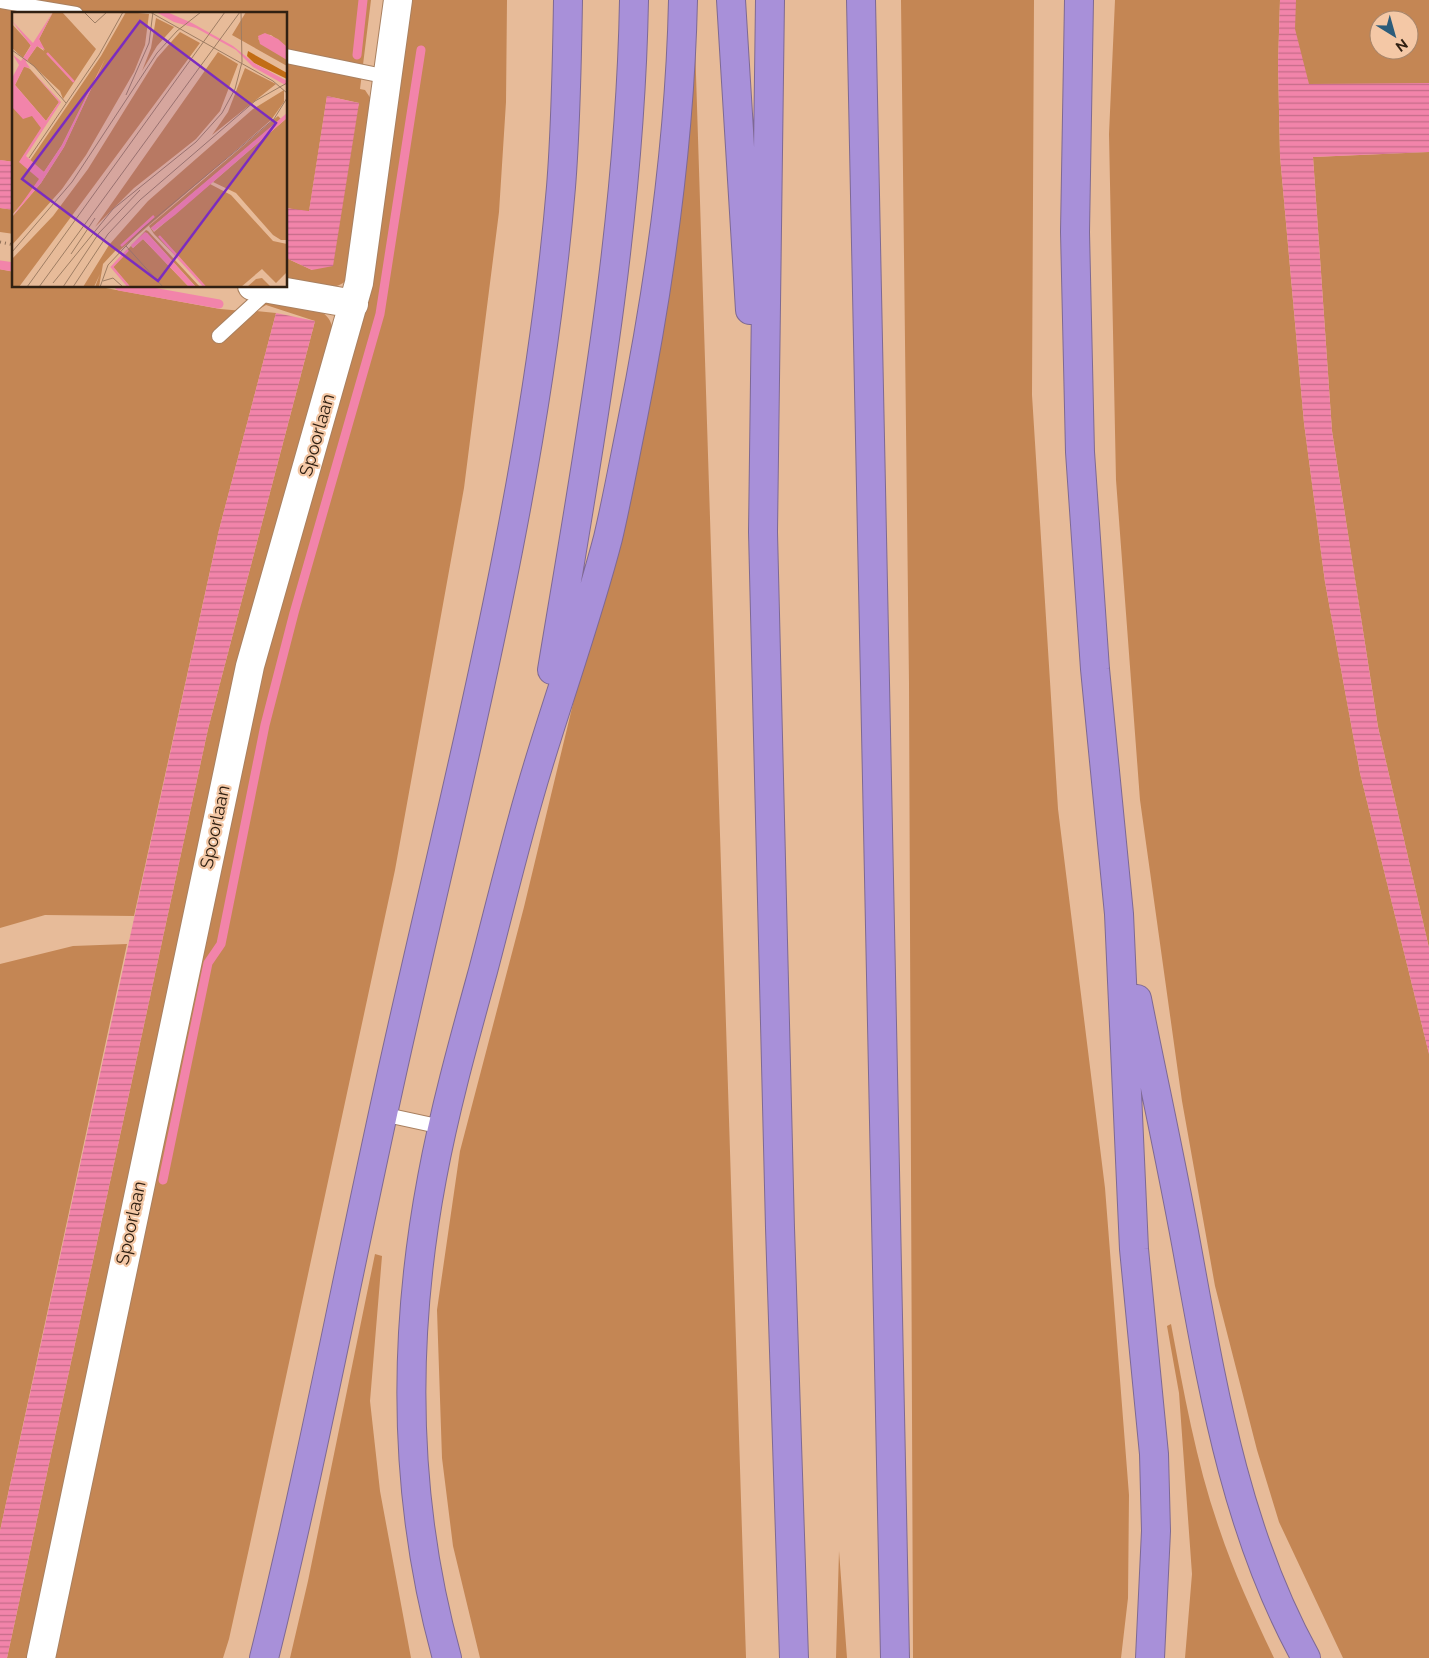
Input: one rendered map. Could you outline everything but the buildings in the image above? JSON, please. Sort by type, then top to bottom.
[{"type":"highway","points":[[264,1658],[312,1448],[382,1114],[462,761],[524,457],[546,321],[561,186],[568,0]]},
{"type":"highway","points":[[535,773],[610,316],[624,174],[634,0]]},
{"type":"highway","points":[[444,1646],[425,1561],[417,1504],[410,1393],[411,1336],[422,1233],[442,1127],[535,773],[607,540],[654,307],[672,171],[683,0]]},
{"type":"highway","points":[[730,0],[764,532]]},
{"type":"highway","points":[[770,0],[764,532],[780,1228],[794,1658]]},
{"type":"highway","points":[[861,0],[895,1658]]},
{"type":"highway","points":[[1079,0],[1074,207],[1080,452],[1095,669],[1120,914],[1134,1249],[1154,1454],[1156,1556],[1150,1658]]},
{"type":"highway","points":[[1120,914],[1214,1393],[1240,1499],[1257,1552],[1280,1610],[1306,1658]]},
{"type":"street","name":"Spoorlaan","points":[[41,1658],[250,666],[354,304],[364,259],[398,0]]},
{"type":"street","points":[[262,288],[354,304]]},
{"type":"lane","points":[[0,1],[64,12]]},
{"type":"lane","points":[[288,56],[388,77]]},
{"type":"lane","points":[[219,336],[262,288]]},
{"type":"lane","points":[[382,1114],[442,1127]]},
{"type":"shaded area","points":[[0,0],[371,0],[360,89],[365,90],[371,99],[346,281],[339,285],[325,288],[288,282],[288,259],[312,270],[359,103],[327,96],[309,212],[288,208],[288,12],[12,12],[12,162],[0,160]]},
{"type":"shaded area","points":[[409,0],[507,0],[506,102],[499,212],[464,488],[395,870],[250,1544],[223,1658],[52,1658],[161,1134]]},
{"type":"shaded area","points":[[901,0],[1034,0],[1032,395],[1058,809],[1105,1188],[1129,1495],[1128,1598],[1121,1658],[913,1658],[909,683]]},
{"type":"shaded area","points":[[1115,0],[1280,0],[1278,64],[1280,156],[1304,423],[1325,582],[1360,773],[1429,1054],[1429,1658],[1343,1658],[1279,1522],[1257,1450],[1215,1286],[1182,1101],[1140,800],[1116,480],[1109,134]]},
{"type":"shaded area","points":[[1280,0],[1296,0],[1295,29],[1309,84],[1429,83],[1429,152],[1313,157],[1332,431],[1378,727],[1429,948],[1429,1054],[1360,773],[1325,582],[1304,423],[1280,156],[1278,64]]},
{"type":"shaded area","points":[[1287,0],[1429,0],[1429,121],[1286,118]]},
{"type":"shaded area","points":[[695,43],[746,1658],[480,1658],[453,1546],[442,1458],[437,1310],[460,1151],[524,907],[585,654]]},
{"type":"shaded area","points":[[327,96],[359,103],[333,266],[312,270],[288,259],[288,208],[309,211]]},
{"type":"shaded area","points":[[1429,152],[1429,948],[1378,727],[1332,431],[1313,157]]},
{"type":"shaded area","points":[[0,160],[12,162],[12,210],[0,208]]},
{"type":"shaded area","points":[[0,208],[12,210],[12,234],[0,232]]},
{"type":"shaded area","points":[[0,269],[12,272],[12,288],[106,288],[220,309],[255,312],[265,297],[297,302],[318,309],[326,315],[331,323],[333,333],[32,1658],[7,1658],[208,729],[315,321],[266,305],[256,311],[276,313],[219,530],[134,916],[45,915],[0,928]]},
{"type":"shaded area","points":[[276,313],[315,321],[208,729],[7,1658],[0,1658],[0,1531],[219,530]]},
{"type":"shaded area","points":[[127,944],[0,1531],[0,964],[73,946]]},
{"type":"shaded area","points":[[375,1254],[382,1256],[370,1401],[380,1491],[411,1658],[290,1658],[308,1581]]},
{"type":"shaded area","points":[[1171,1324],[1191,1427],[1211,1503],[1238,1578],[1274,1658],[1185,1658],[1192,1574],[1179,1393],[1167,1326]]},
{"type":"shaded area","points":[[839,1551],[847,1658],[836,1658]]},
{"type":"waterway","points":[[357,55],[363,0]]},
{"type":"waterway","points":[[163,1180],[208,963],[221,944],[265,725],[294,613],[380,314],[421,50]]},
{"type":"waterway","points":[[0,265],[12,267]]},
{"type":"waterway","points":[[130,288],[219,304]]}]
